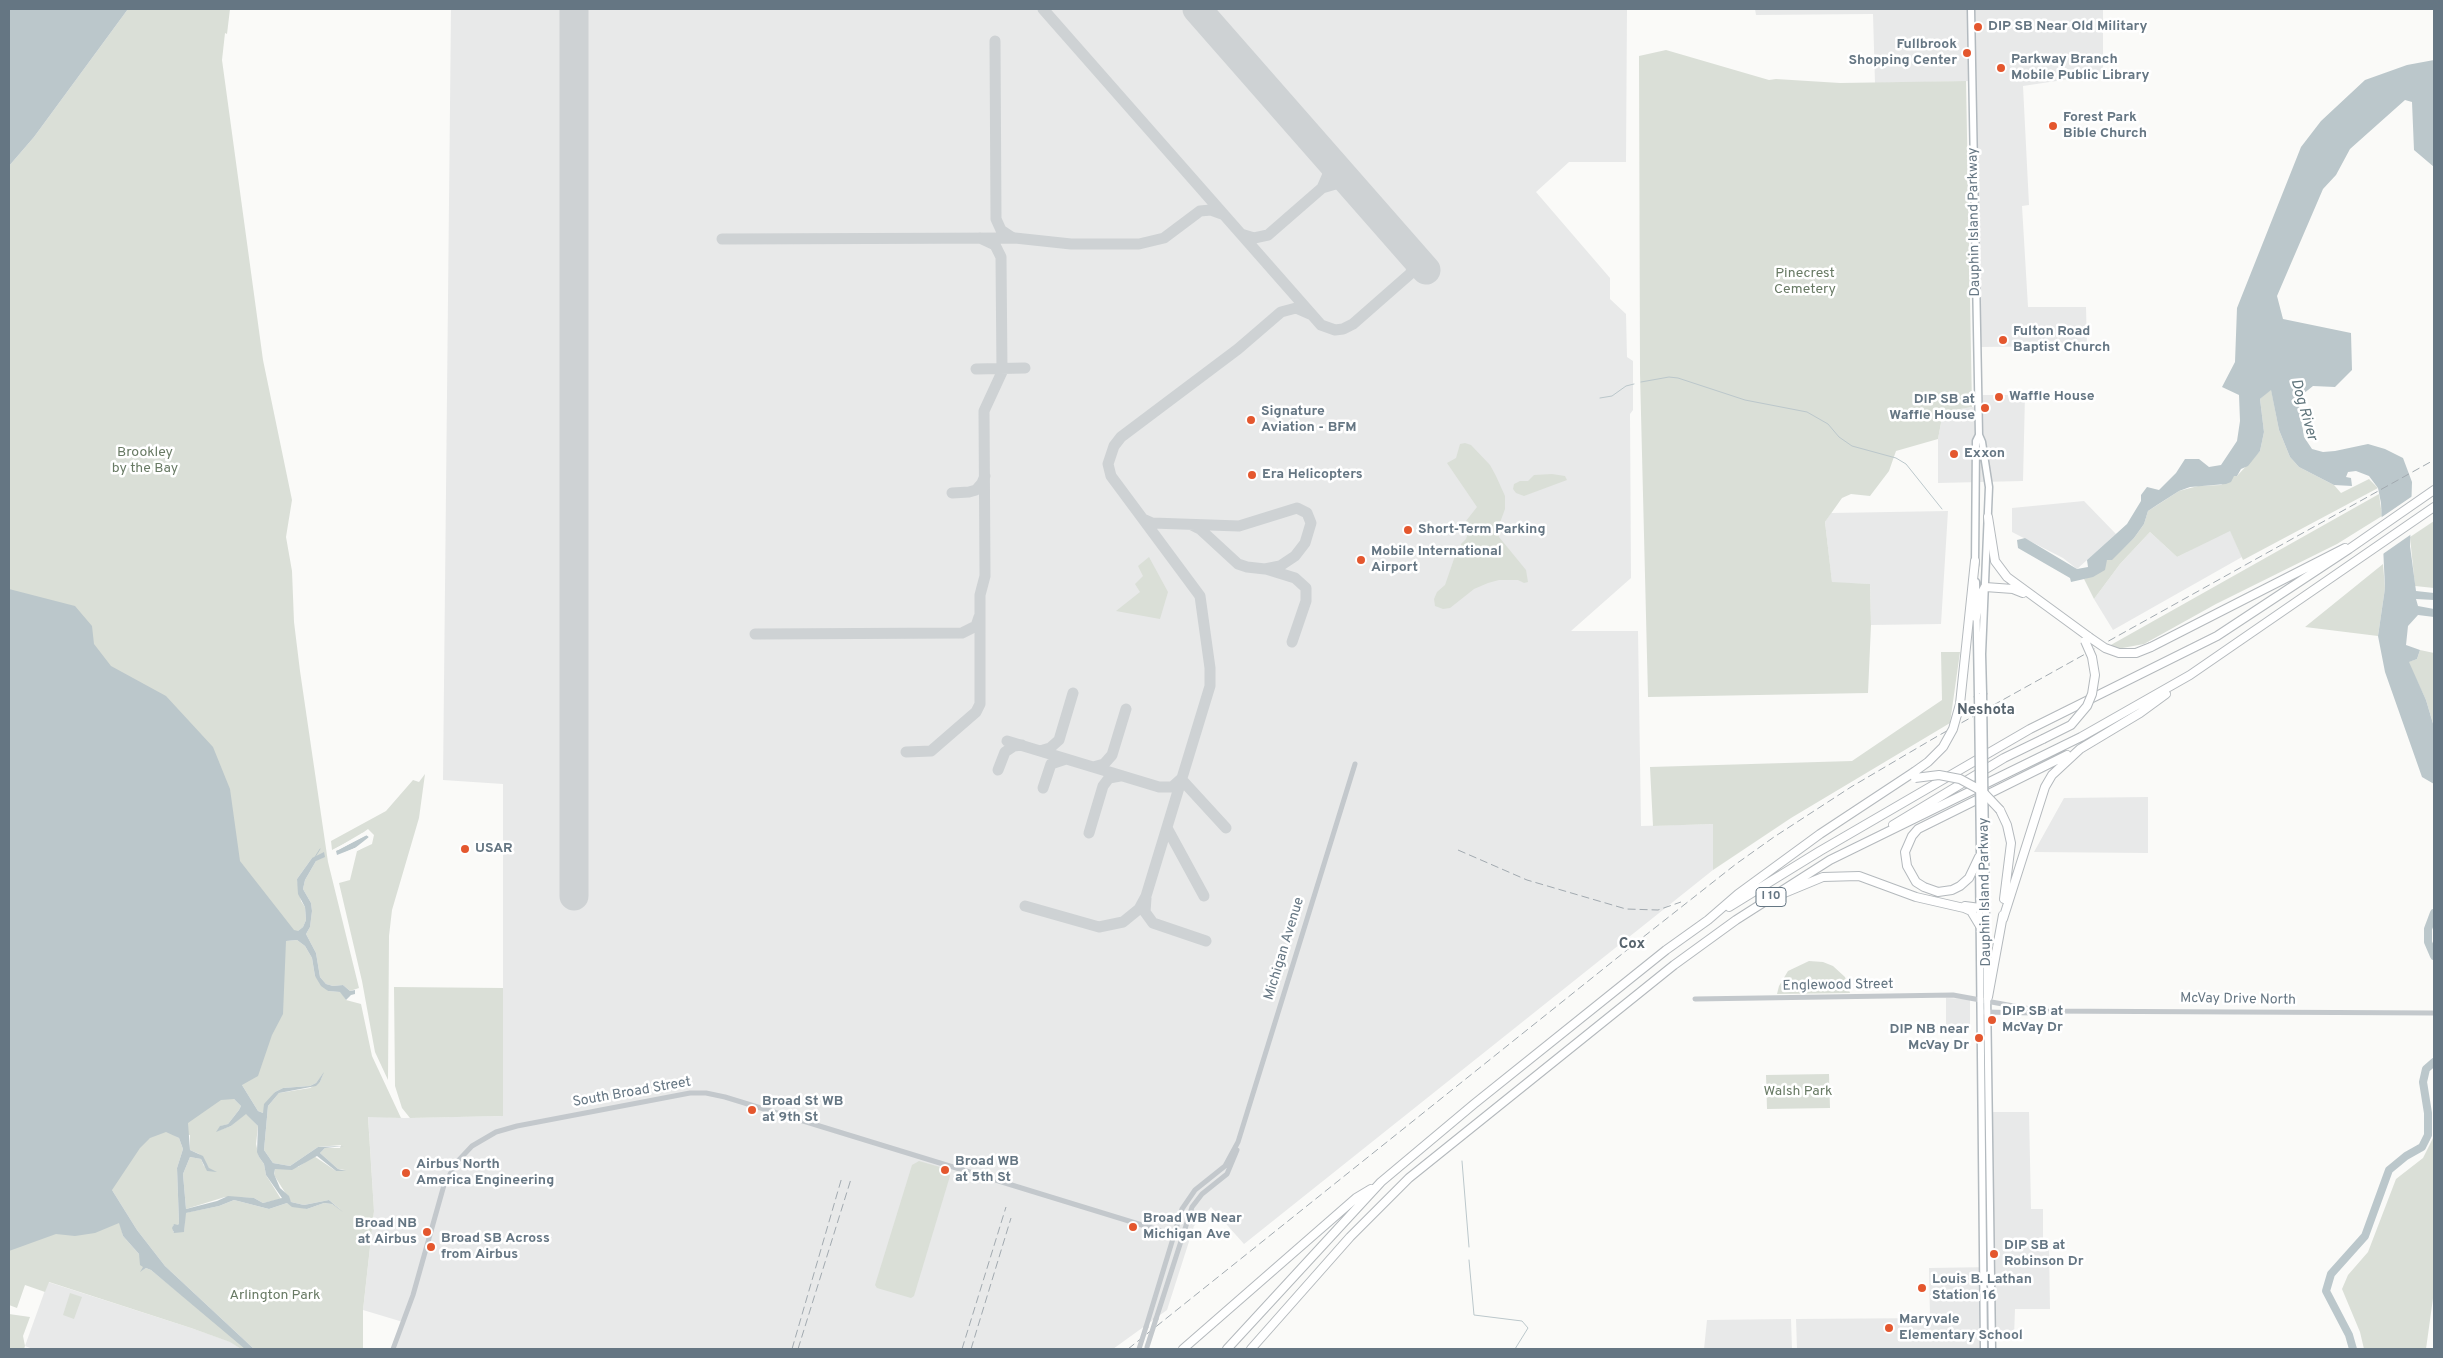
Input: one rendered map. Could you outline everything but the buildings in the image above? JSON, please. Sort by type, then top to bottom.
[{"type":"highway","name":"I 10","points":[[1228,1349],[1381,1182],[1632,977],[1708,920],[1820,851],[2030,729],[2217,636],[2359,543],[2434,490]]},
{"type":"highway","name":"I 10","points":[[1251,1349],[1350,1237],[1409,1178],[1674,965],[1772,896],[1830,860],[2080,737],[2190,675],[2434,508]]},
{"type":"highway","points":[[1988,517],[1995,561],[2006,577],[2087,639],[2119,653],[2136,653],[2152,647],[2336,552],[2359,543]]},
{"type":"highway","points":[[1708,920],[1738,894],[1871,799],[1914,775],[1934,757],[1947,741],[1956,723],[1960,704],[1975,562]]},
{"type":"highway","points":[[1976,617],[1981,594],[1985,587],[2013,589],[2029,595]]},
{"type":"highway","points":[[1868,841],[1965,780],[2004,758],[2071,725],[2087,706],[2092,694],[2095,675],[2087,639]]},
{"type":"highway","points":[[1981,853],[1969,878],[1952,890],[1938,892],[1916,882],[1907,866],[1905,852],[1912,836],[1925,825],[2080,748],[2140,714],[2190,675]]},
{"type":"highway","points":[[1985,999],[2003,919],[2045,787],[2057,768],[2080,748]]},
{"type":"highway","points":[[1914,775],[1939,775],[1960,779],[1982,791],[2000,810],[2007,824],[2011,843],[2003,919]]},
{"type":"highway","points":[[1772,896],[1787,893],[1809,881],[1848,874],[1872,879],[1931,901],[1970,911],[1980,926]]},
{"type":"highway","points":[[1931,901],[1980,908]]},
{"type":"highway","points":[[1182,1349],[1356,1198],[1381,1182]]},
{"type":"main road","name":"Dauphin Island Parkway","points":[[1971,9],[1979,435],[1982,442],[1989,487],[1980,695]]},
{"type":"main road","name":"Dauphin Island Parkway","points":[[1979,435],[1976,442],[1975,562],[1980,695],[1981,853],[1985,999],[1984,1349]]},
{"type":"main road","name":"Dauphin Island Parkway","points":[[1981,853],[1980,926],[1985,999]]},
{"type":"main road","name":"Dauphin Island Parkway","points":[[1984,1012],[1992,1349]]},
{"type":"street","name":"Michigan Avenue","points":[[1147,1348],[1181,1237],[1196,1200],[1224,1178],[1230,1170],[1236,1155],[1238,1142],[1355,764]]},
{"type":"street","name":"Englewood Street","points":[[1695,999],[1953,995],[1985,999]]},
{"type":"street","name":"McVay Drive North","points":[[1985,999],[2040,1011]]},
{"type":"street","name":"McVay Drive North","points":[[1984,1012],[2434,1013]]},
{"type":"street","name":"South Broad Street","points":[[393,1349],[415,1287],[444,1185],[457,1162],[472,1146],[496,1132],[517,1126],[690,1093],[706,1093],[725,1097],[1181,1237]]},
{"type":"street","name":"Michigan Avenue","points":[[1139,1349],[1182,1209],[1190,1195],[1225,1166],[1238,1142]]},
{"type":"shaded area","points":[[9,9],[128,9],[34,137],[9,166]]},
{"type":"shaded area","name":"Mobile International Airport","points":[[451,9],[1627,9],[1626,162],[1569,162],[1536,192],[1610,278],[1610,299],[1626,314],[1627,357],[1633,361],[1633,410],[1630,414],[1631,578],[1571,631],[1638,631],[1641,826],[1713,824],[1713,870],[1244,1244],[1211,1207],[1194,1226],[1167,1310],[1113,1349],[394,1349],[403,1322],[363,1310],[374,1211],[368,1116],[404,1118],[503,1116],[503,784],[443,780]]},
{"type":"shaded area","points":[[1755,9],[2103,9],[2103,74],[2023,86],[2029,205],[2022,206],[2028,307],[2086,307],[2087,346],[1979,347],[1975,81],[1875,83],[1873,14],[1756,15]]},
{"type":"shaded area","points":[[2434,60],[2434,167],[2414,150],[2412,102],[2405,100],[2350,149],[2336,175],[2323,189],[2277,296],[2283,319],[2351,333],[2352,370],[2335,387],[2313,386],[2298,398],[2304,437],[2312,449],[2323,452],[2335,451],[2368,444],[2385,449],[2403,458],[2412,482],[2410,546],[2416,591],[2434,593],[2434,600],[2416,599],[2418,606],[2434,609],[2434,617],[2418,615],[2408,626],[2406,645],[2420,650],[2417,659],[2409,662],[2426,700],[2434,727],[2434,784],[2422,777],[2385,672],[2378,636],[2385,588],[2381,503],[2378,488],[2369,476],[2356,471],[2348,472],[2346,477],[2351,478],[2352,486],[2334,485],[2299,467],[2290,457],[2279,430],[2271,390],[2260,399],[2264,432],[2260,451],[2248,466],[2241,469],[2231,482],[2190,487],[2179,491],[2148,511],[2144,524],[2134,538],[2112,560],[2107,560],[2105,570],[2093,577],[2071,582],[2070,578],[2018,548],[2017,540],[2025,538],[2077,569],[2088,567],[2087,560],[2127,524],[2147,487],[2159,490],[2176,473],[2185,459],[2199,459],[2209,467],[2221,465],[2237,441],[2240,421],[2239,395],[2222,387],[2235,362],[2237,308],[2301,147],[2321,121],[2365,80],[2407,65]]},
{"type":"shaded area","points":[[1983,395],[2025,395],[2023,481],[1938,483],[1938,439],[1943,412],[1972,407],[1982,408]]},
{"type":"shaded area","points":[[2084,501],[2116,534],[2077,569],[2063,558],[2012,532],[2012,508]]},
{"type":"shaded area","points":[[1948,511],[1941,624],[1871,625],[1870,584],[1832,583],[1825,522],[1831,513]]},
{"type":"shaded area","points":[[2230,530],[2242,557],[2113,630],[2094,599],[2120,564],[2150,532],[2177,557]]},
{"type":"shaded area","points":[[9,589],[75,606],[92,626],[94,644],[111,666],[166,696],[213,747],[230,789],[240,861],[294,930],[298,931],[303,927],[306,920],[305,907],[298,894],[297,879],[312,858],[324,852],[325,857],[316,861],[305,880],[303,889],[311,903],[312,911],[310,927],[306,934],[316,953],[320,977],[326,984],[333,986],[343,985],[350,991],[355,990],[355,994],[346,1000],[340,992],[328,991],[321,986],[315,976],[312,958],[305,946],[297,940],[286,941],[283,1014],[272,1035],[258,1076],[242,1085],[258,1111],[263,1113],[264,1104],[275,1092],[283,1088],[310,1086],[316,1083],[324,1072],[316,1086],[279,1093],[268,1106],[264,1150],[273,1163],[290,1166],[318,1147],[344,1146],[325,1148],[320,1153],[338,1169],[346,1171],[336,1171],[317,1156],[292,1170],[275,1169],[274,1174],[280,1188],[289,1196],[291,1202],[304,1205],[329,1200],[343,1212],[332,1204],[324,1203],[307,1209],[292,1207],[287,1203],[269,1209],[234,1200],[219,1206],[186,1213],[184,1232],[174,1233],[172,1228],[174,1224],[178,1225],[179,1223],[177,1168],[183,1149],[179,1138],[166,1132],[150,1138],[140,1148],[112,1190],[137,1230],[165,1266],[254,1349],[245,1349],[151,1270],[146,1268],[140,1272],[143,1267],[140,1265],[139,1254],[123,1236],[119,1223],[95,1233],[75,1236],[56,1234],[9,1251]],"holes":[[[234,1099],[241,1106],[228,1124],[220,1126],[216,1132],[231,1126],[246,1114],[258,1126],[257,1152],[264,1164],[266,1175],[282,1198],[263,1203],[254,1198],[228,1196],[217,1201],[186,1209],[183,1174],[190,1157],[201,1159],[207,1171],[217,1172],[209,1168],[203,1156],[190,1150],[188,1123],[221,1100]]]},
{"type":"shaded area","points":[[2148,797],[2148,853],[2034,852],[2064,798]]},
{"type":"shaded area","points":[[367,835],[369,837],[365,844],[337,855],[336,851]]},
{"type":"shaded area","points":[[1946,998],[1970,999],[1970,1026],[1946,1026]]},
{"type":"shaded area","points":[[1990,1112],[2029,1112],[2031,1209],[2043,1209],[2043,1246],[2049,1246],[2050,1309],[2015,1309],[2014,1337],[1982,1338],[1982,1349],[1797,1349],[1796,1319],[1930,1318],[1929,1268],[1993,1267]]},
{"type":"shaded area","points":[[48,1282],[191,1328],[231,1342],[241,1349],[33,1349],[25,1346]]},
{"type":"shaded area","points":[[1791,1319],[1792,1349],[1704,1349],[1707,1320]]},
{"type":"green space","points":[[128,9],[230,9],[222,60],[263,360],[292,500],[286,537],[292,571],[294,622],[300,671],[328,862],[359,988],[350,991],[343,985],[333,986],[326,984],[320,977],[316,953],[306,934],[310,927],[312,911],[311,903],[303,889],[305,880],[316,861],[312,858],[297,879],[301,901],[305,907],[306,920],[303,927],[286,941],[297,940],[305,946],[312,958],[315,976],[328,991],[341,992],[346,1000],[361,1004],[372,1056],[401,1118],[368,1117],[374,1211],[363,1310],[363,1349],[254,1349],[165,1266],[137,1230],[112,1190],[123,1236],[139,1254],[144,1267],[141,1271],[146,1268],[151,1270],[248,1349],[241,1349],[230,1342],[191,1328],[49,1282],[45,1292],[25,1285],[17,1308],[9,1305],[9,166],[34,137]],"holes":[[[323,1074],[320,1082],[310,1088],[279,1093],[268,1106],[264,1150],[273,1163],[290,1166],[318,1147],[341,1145],[340,1148],[325,1148],[320,1153],[338,1169],[345,1170],[336,1171],[314,1156],[298,1167],[275,1169],[274,1175],[291,1202],[304,1205],[329,1200],[341,1210],[332,1204],[324,1203],[307,1209],[287,1203],[269,1209],[234,1200],[219,1206],[185,1213],[184,1232],[173,1232],[173,1225],[178,1225],[179,1223],[177,1168],[183,1149],[179,1138],[170,1133],[190,1135],[190,1150],[199,1154],[209,1168],[204,1166],[201,1159],[190,1157],[183,1174],[186,1209],[225,1197],[254,1198],[263,1203],[281,1199],[266,1175],[264,1164],[259,1157],[256,1144],[258,1126],[246,1113],[231,1126],[217,1131],[221,1126],[228,1124],[239,1110],[241,1106],[234,1099],[242,1085],[258,1111],[263,1113],[275,1092],[283,1088],[310,1086],[316,1083]]]},
{"type":"green space","name":"Pinecrest Cemetery","points":[[1666,50],[1769,80],[1840,83],[1966,81],[1972,407],[1943,412],[1938,439],[1896,451],[1889,471],[1870,496],[1851,494],[1842,498],[1825,522],[1832,582],[1870,584],[1871,625],[1868,693],[1648,697],[1640,373],[1639,56]]},
{"type":"green space","points":[[2271,389],[2279,430],[2290,457],[2299,467],[2334,485],[2341,493],[2369,479],[2378,488],[2243,560],[2230,531],[2177,557],[2150,532],[2120,564],[2094,599],[2084,579],[2097,574],[2107,560],[2115,556],[2134,538],[2144,524],[2148,511],[2179,491],[2198,486],[2221,485],[2234,475],[2237,476],[2260,451],[2264,432],[2260,399]]},
{"type":"green space","points":[[1460,444],[1471,445],[1490,465],[1496,476],[1505,496],[1505,509],[1498,528],[1499,537],[1526,570],[1528,582],[1499,580],[1488,583],[1474,589],[1450,608],[1443,609],[1435,606],[1434,599],[1437,592],[1445,585],[1455,556],[1462,551],[1461,544],[1466,539],[1468,533],[1466,521],[1477,507],[1447,463],[1456,458]]},
{"type":"green space","points":[[1552,474],[1565,476],[1567,480],[1524,496],[1516,493],[1513,489],[1514,484],[1520,481],[1528,481],[1534,475]]},
{"type":"green space","points":[[2379,494],[2382,516],[2337,544],[2216,604],[2144,644],[2117,649],[2109,646]]},
{"type":"green space","points":[[2434,521],[2434,588],[2415,586],[2410,537]]},
{"type":"green space","points":[[1149,557],[1168,592],[1160,619],[1116,611],[1140,592],[1135,584],[1143,576],[1138,566]]},
{"type":"green space","points":[[2383,564],[2385,588],[2378,636],[2305,627]]},
{"type":"green space","points":[[2420,650],[2434,653],[2434,727],[2426,700],[2408,662],[2417,659]]},
{"type":"green space","points":[[1941,652],[1960,652],[1950,723],[1791,818],[1713,870],[1713,824],[1653,826],[1650,767],[1852,761],[1942,700]]},
{"type":"green space","points":[[425,774],[419,818],[392,910],[389,936],[388,1080],[375,1052],[362,981],[339,883],[350,880],[357,851],[372,844],[374,835],[368,829],[332,850],[331,841],[386,811],[413,780],[419,782]]},
{"type":"green space","points":[[1809,961],[1823,962],[1833,966],[1845,977],[1850,993],[1777,994],[1779,986],[1788,971]]},
{"type":"green space","points":[[394,987],[503,988],[503,1116],[410,1118],[402,1108],[395,1086]]},
{"type":"green space","name":"Walsh Park","points":[[1829,1074],[1830,1108],[1767,1109],[1766,1075]]},
{"type":"green space","points":[[2434,1136],[2434,1291],[2426,1349],[2364,1349],[2360,1332],[2342,1289],[2348,1275],[2368,1252],[2396,1179],[2423,1158]]},
{"type":"green space","points":[[919,1161],[947,1169],[950,1176],[914,1296],[911,1298],[877,1288],[875,1285],[912,1165]]},
{"type":"green space","points":[[70,1293],[82,1297],[74,1319],[63,1315]]},
{"type":"green space","points":[[9,1314],[30,1317],[23,1336],[24,1349],[9,1349]]},
{"type":"pier","points":[[2414,495],[2413,533],[2380,556],[2379,519]]},
{"type":"pier","points":[[368,832],[372,837],[370,843],[359,850],[337,858],[337,856],[355,848],[369,837],[366,835],[338,850],[335,849],[362,833]]},
{"type":"waterway","points":[[1641,382],[1669,377],[1678,378],[1745,400],[1807,412],[1828,424],[1839,437],[1852,446],[1896,458],[1906,464],[1942,509]]},
{"type":"waterway","points":[[1600,398],[1612,396],[1626,386],[1634,384]]},
{"type":"waterway","points":[[315,857],[320,849]]},
{"type":"waterway","name":"Dog River","points":[[2434,913],[2428,929],[2428,942],[2434,956]]},
{"type":"waterway","points":[[2353,1349],[2349,1335],[2326,1291],[2331,1274],[2365,1236],[2389,1170],[2406,1156],[2422,1147],[2428,1135],[2428,1113],[2423,1082],[2426,1069],[2434,1062]]},
{"type":"waterway","points":[[1462,1161],[1469,1247]]},
{"type":"waterway","points":[[1469,1260],[1474,1315],[1522,1321],[1528,1328],[1515,1349]]},
{"type":"taxiway","points":[[1043,9],[1321,325],[1335,330],[1343,329],[1353,324],[1410,274],[1414,265],[1411,253]]},
{"type":"taxiway","points":[[995,41],[996,219],[1001,230],[1013,238]]},
{"type":"taxiway","points":[[1241,234],[1254,238],[1268,235],[1322,188],[1329,172],[1325,155]]},
{"type":"taxiway","points":[[1322,188],[1339,183],[1356,190]]},
{"type":"taxiway","points":[[722,239],[1015,238],[1071,244],[1139,244],[1164,238],[1200,211],[1211,210],[1222,214]]},
{"type":"taxiway","points":[[906,752],[931,751],[976,712],[980,704],[980,595],[985,576],[984,411],[1002,372],[1001,257],[995,245],[980,238]]},
{"type":"taxiway","points":[[1025,906],[1099,927],[1123,922],[1139,909],[1146,896],[1210,686],[1210,668],[1200,596],[1111,476],[1108,464],[1114,446],[1121,437],[1238,349],[1281,312],[1296,308],[1312,315]]},
{"type":"taxiway","points":[[976,369],[1025,368]]},
{"type":"taxiway","points":[[952,493],[976,490],[985,476]]},
{"type":"taxiway","points":[[1143,519],[1152,523],[1239,526],[1297,508],[1307,513],[1311,523],[1305,543],[1295,556],[1280,566],[1265,569],[1238,564],[1200,529],[1192,525]]},
{"type":"taxiway","points":[[1266,569],[1295,578],[1306,588],[1306,601],[1292,642]]},
{"type":"taxiway","points":[[755,634],[962,633],[976,626],[979,617]]},
{"type":"taxiway","points":[[1040,751],[1050,748],[1059,740],[1073,693]]},
{"type":"taxiway","points":[[1093,767],[1104,764],[1112,755],[1126,709]]},
{"type":"taxiway","points":[[1007,741],[1159,787],[1172,787],[1182,778]]},
{"type":"taxiway","points":[[998,770],[1005,752],[1014,746],[1022,745]]},
{"type":"taxiway","points":[[1043,788],[1051,764],[1066,759]]},
{"type":"taxiway","points":[[1089,833],[1103,786],[1109,778],[1120,776]]},
{"type":"taxiway","points":[[1182,780],[1226,828]]},
{"type":"taxiway","points":[[1167,828],[1204,896]]},
{"type":"taxiway","points":[[1146,898],[1145,912],[1153,923],[1206,941]]},
{"type":"runway","points":[[574,9],[574,896]]},
{"type":"runway","points":[[1197,9],[1426,270]]},
{"type":"railway","points":[[1128,1349],[1642,938],[1736,864],[1774,837],[1851,787],[1936,737],[2434,460]]},
{"type":"railway","points":[[1458,850],[1527,880],[1626,909],[1658,910],[1681,902]]},
{"type":"railway","points":[[792,1349],[842,1177]]},
{"type":"railway","points":[[798,1349],[851,1179]]},
{"type":"railway","points":[[962,1349],[1006,1207]]},
{"type":"railway","points":[[971,1349],[1011,1218]]},
{"type":"place","name":"DIP SB Near Old Military","points":[[1978,27]]},
{"type":"place","name":"Fullbrook Shopping Center","points":[[1967,53]]},
{"type":"place","name":"Parkway Branch Mobile Public Library","points":[[2001,68]]},
{"type":"place","name":"Forest Park Bible Church","points":[[2053,126]]},
{"type":"place","name":"Fulton Road Baptist Church","points":[[2003,340]]},
{"type":"place","name":"Waffle House","points":[[1999,397]]},
{"type":"place","name":"DIP SB at Waffle House","points":[[1985,408]]},
{"type":"place","name":"Signature Aviation - BFM","points":[[1251,420]]},
{"type":"place","name":"Exxon","points":[[1954,454]]},
{"type":"place","name":"Era Helicopters","points":[[1252,475]]},
{"type":"place","name":"Short-Term Parking","points":[[1408,530]]},
{"type":"place","name":"Mobile International Airport","points":[[1361,560]]},
{"type":"place","name":"USAR","points":[[465,849]]},
{"type":"place","name":"DIP SB at McVay Dr","points":[[1992,1020]]},
{"type":"place","name":"DIP NB near McVay Dr","points":[[1979,1038]]},
{"type":"place","name":"Broad St WB at 9th St","points":[[752,1110]]},
{"type":"place","name":"Broad WB at 5th St","points":[[945,1170]]},
{"type":"place","name":"Airbus North America Engineering","points":[[406,1173]]},
{"type":"place","name":"Broad WB Near Michigan Ave","points":[[1133,1227]]},
{"type":"place","name":"Broad NB at Airbus","points":[[427,1232]]},
{"type":"place","name":"Broad SB Across from Airbus","points":[[431,1247]]},
{"type":"place","name":"DIP SB at Robinson Dr","points":[[1994,1254]]},
{"type":"place","name":"Louis B. Lathan Station 16","points":[[1922,1288]]},
{"type":"place","name":"Maryvale Elementary School","points":[[1889,1328]]},
{"type":"district","name":"Neshota","points":[[1986,711]]},
{"type":"district","name":"Cox","points":[[1632,945]]},
{"type":"park label","name":"Brookley by the Bay","points":[[145,462]]},
{"type":"park label","name":"Arlington Park","points":[[275,1296]]}]
